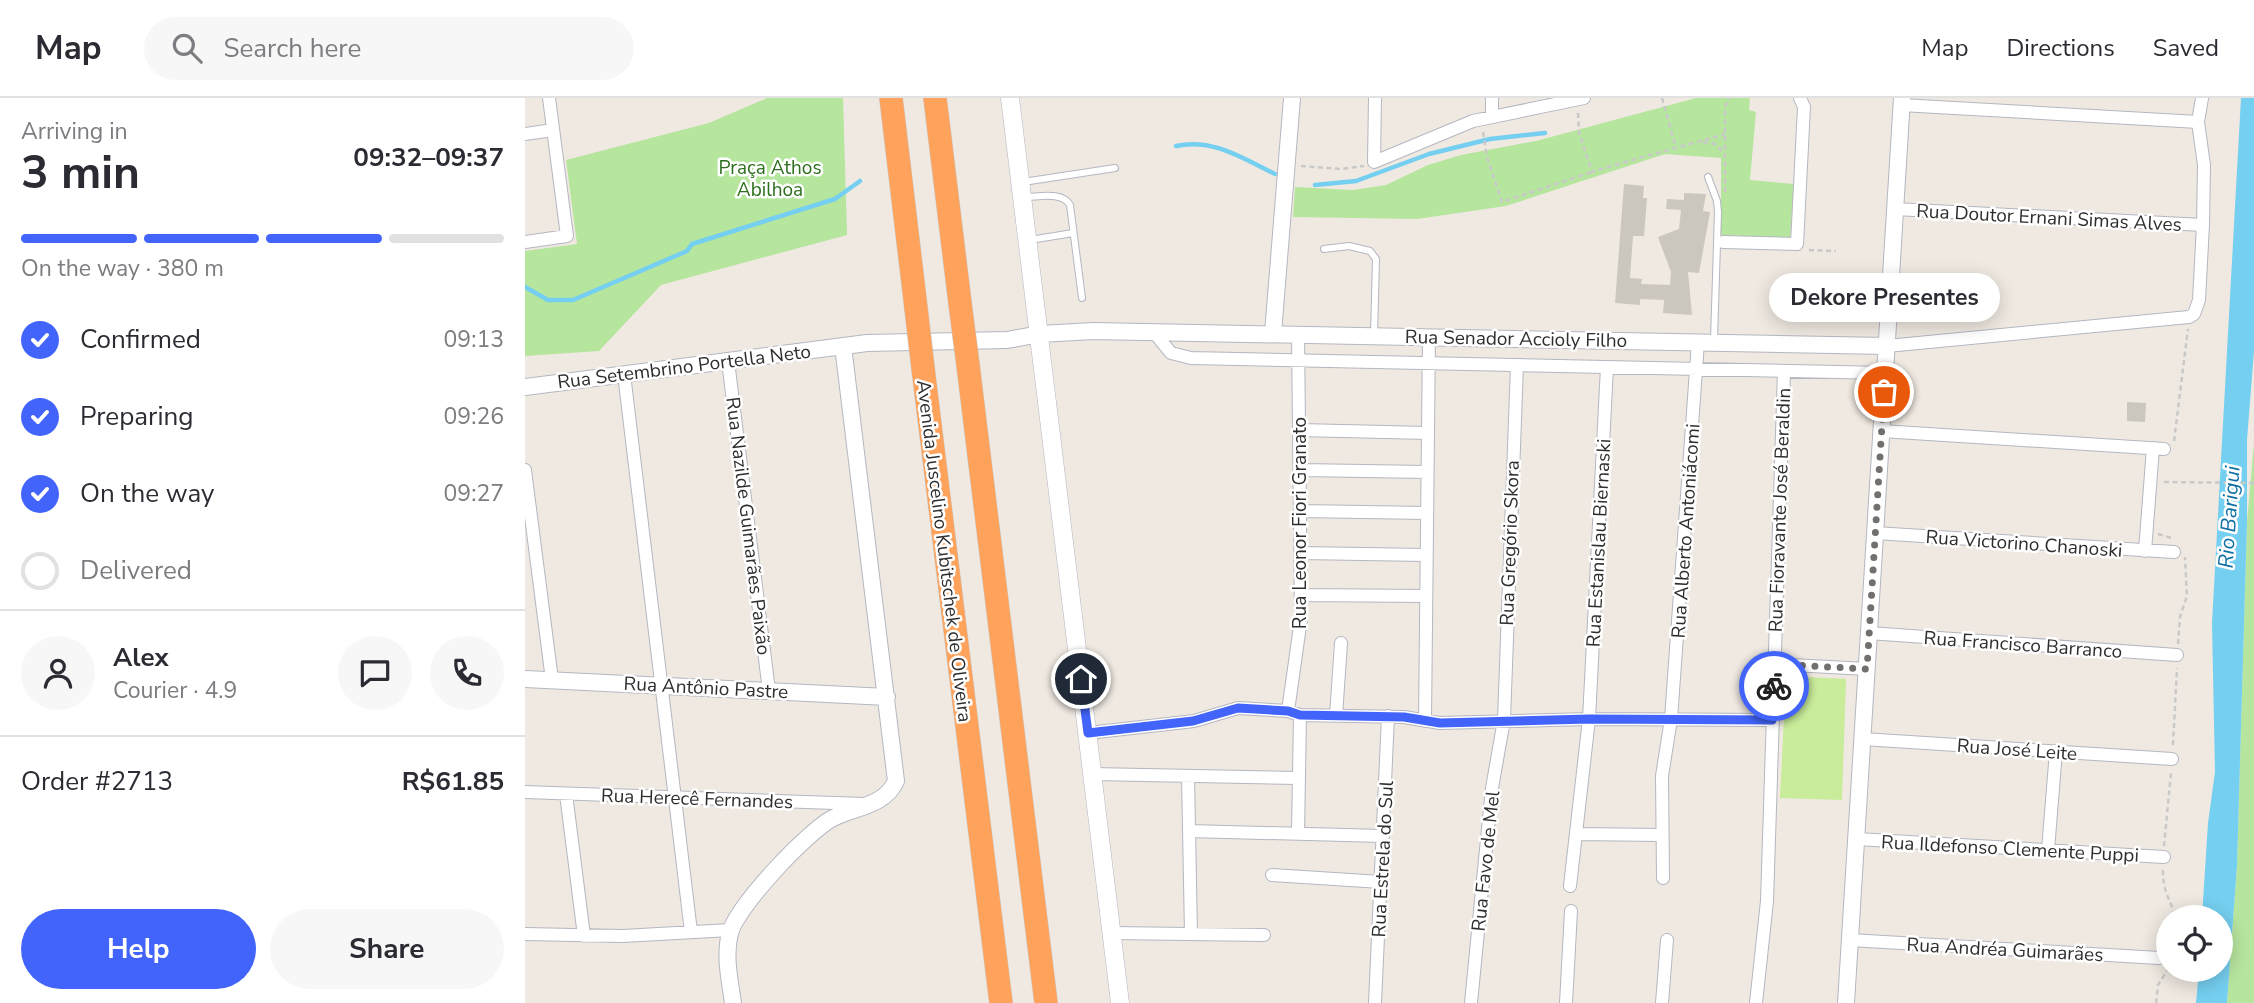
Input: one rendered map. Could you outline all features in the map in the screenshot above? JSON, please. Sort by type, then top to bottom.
[{"type":"highway","name":"Avenida Juscelino Kubitschek de Oliveira","points":[[891,98],[1001,1003]]},
{"type":"highway","points":[[935,98],[1046,1003]]},
{"type":"main road","points":[[1010,98],[1120,1003]]},
{"type":"street","points":[[525,242],[567,236],[549,98]]},
{"type":"street","points":[[1273,333],[1292,98]]},
{"type":"street","points":[[1375,98],[1374,162],[1451,128],[1487,117],[1584,98]]},
{"type":"street","points":[[1487,117],[1492,98]]},
{"type":"street","points":[[1723,242],[1797,244],[1804,107],[1800,98]]},
{"type":"street","points":[[2189,317],[2194,314],[2199,300],[2204,165],[2198,122],[2202,98]]},
{"type":"street","points":[[1846,1003],[1901,102],[2198,122]]},
{"type":"street","points":[[525,134],[553,130]]},
{"type":"street","name":"Rua Doutor Ernani Simas Alves","points":[[1895,209],[2203,225]]},
{"type":"street","name":"Rua Senador Accioly Filho","points":[[843,346],[882,342],[1007,340],[1040,334],[1153,331],[1887,346],[2189,317]]},
{"type":"street","points":[[1153,331],[1164,346],[1180,356],[1885,373]]},
{"type":"street","name":"Rua Leonor Fiori Granato","points":[[1298,333],[1301,595],[1294,713],[1299,778],[1298,834]]},
{"type":"street","points":[[1425,720],[1429,336]]},
{"type":"street","name":"Rua Alberto Antoniácomi","points":[[1663,878],[1662,776],[1671,719],[1696,369],[1706,342]]},
{"type":"street","points":[[733,1003],[727,950],[730,930],[751,899],[820,825],[887,794],[896,781],[843,346]]},
{"type":"street","name":"Rua Setembrino Portella Neto","points":[[525,387],[843,346]]},
{"type":"street","name":"Rua Nazilde Guimarães Paixão","points":[[728,361],[769,691]]},
{"type":"street","name":"Rua Gregório Skora","points":[[1504,720],[1517,365]]},
{"type":"street","name":"Rua Estanislau Biernaski","points":[[1570,886],[1589,719],[1607,367]]},
{"type":"street","name":"Rua Fioravante José Beraldin","points":[[1756,1003],[1767,901],[1784,371]]},
{"type":"street","points":[[624,374],[691,932]]},
{"type":"street","points":[[1299,430],[1428,433]]},
{"type":"street","points":[[1881,431],[2163,449],[2145,551]]},
{"type":"street","points":[[525,470],[552,680]]},
{"type":"street","points":[[1300,470],[1427,472]]},
{"type":"street","points":[[1300,511],[1427,513]]},
{"type":"street","name":"Rua Victorino Chanoski","points":[[1875,533],[2179,553]]},
{"type":"street","points":[[1301,553],[1426,555]]},
{"type":"street","points":[[1301,595],[1426,596]]},
{"type":"street","name":"Rua Francisco Barranco","points":[[1869,633],[2177,655]]},
{"type":"street","points":[[1336,716],[1341,643]]},
{"type":"street","points":[[1774,664],[1867,669]]},
{"type":"street","name":"Rua Antônio Pastre","points":[[525,679],[887,698]]},
{"type":"street","points":[[1088,733],[1193,721],[1238,708],[1336,716],[1388,716],[1440,723],[1589,719],[1772,720]]},
{"type":"street","name":"Rua Estrela do Sul","points":[[1375,1003],[1388,716]]},
{"type":"street","name":"Rua Favo de Mel","points":[[1471,1003],[1492,788],[1504,720]]},
{"type":"street","name":"Rua José Leite","points":[[1863,739],[2172,758]]},
{"type":"street","points":[[2049,850],[2056,751]]},
{"type":"street","points":[[1093,774],[1299,778]]},
{"type":"street","points":[[1188,776],[1191,934]]},
{"type":"street","name":"Rua Herecê Fernandes","points":[[525,792],[868,805]]},
{"type":"street","points":[[566,794],[584,936]]},
{"type":"street","points":[[1189,831],[1383,836]]},
{"type":"street","points":[[1576,834],[1661,835]]},
{"type":"street","name":"Rua Ildefonso Clemente Puppi","points":[[1857,839],[2164,857]]},
{"type":"street","points":[[1272,876],[1381,882]]},
{"type":"street","points":[[1566,1003],[1571,911]]},
{"type":"street","points":[[525,934],[584,936],[730,930]]},
{"type":"street","points":[[1112,933],[1263,935]]},
{"type":"street","points":[[1662,1003],[1667,940]]},
{"type":"street","name":"Rua Andréa Guimarães","points":[[1850,940],[2156,958]]},
{"type":"lane","points":[[1022,190],[1115,168]]},
{"type":"lane","points":[[1706,342],[1718,212],[1708,177]]},
{"type":"lane","points":[[1022,190],[1061,196],[1070,205],[1082,298]]},
{"type":"lane","points":[[1028,240],[1073,233]]},
{"type":"lane","points":[[1324,249],[1349,246],[1360,248],[1370,251],[1376,259],[1374,335]]},
{"type":"path","points":[[1577,98],[1579,132],[1593,172]]},
{"type":"path","points":[[1662,98],[1676,148]]},
{"type":"path","points":[[1487,117],[1487,156],[1501,202],[1645,155],[1725,134]]},
{"type":"path","points":[[1700,141],[1715,144],[1725,154]]},
{"type":"path","points":[[1287,165],[1349,169],[1374,162]]},
{"type":"path","points":[[1797,244],[1807,250],[1836,251]]},
{"type":"path","points":[[2163,449],[2189,317]]},
{"type":"path","points":[[2163,473],[2162,482],[2254,483]]},
{"type":"path","points":[[2157,534],[2183,541]]},
{"type":"path","points":[[2171,905],[2164,892],[2164,857],[2180,618],[2187,596],[2179,553]]},
{"type":"path","points":[[2156,1003],[2160,982]]},
{"type":"green space","name":"Praça Athos Abilhoa","points":[[767,98],[843,98],[847,235],[661,285],[599,351],[525,356],[525,251],[577,244],[566,160],[709,123]]},
{"type":"green space","points":[[1696,98],[1750,98],[1749,110],[1756,112],[1750,180],[1794,184],[1790,238],[1721,235],[1721,158],[1665,154],[1506,206],[1417,219],[1293,217],[1295,187],[1353,190],[1386,185],[1428,165],[1461,155],[1536,141]]},
{"type":"green space","points":[[2254,443],[2254,1003],[2227,1003],[2229,982],[2233,982],[2247,522]]},
{"type":"green space","points":[[1786,676],[1846,679],[1842,800],[1780,798]]},
{"type":"water","name":"Rio Barigui","points":[[2241,98],[2254,98],[2254,351],[2247,440],[2247,522],[2233,920],[2233,905],[2203,905],[2208,823],[2215,772],[2212,623]]},
{"type":"water","points":[[2198,982],[2229,982],[2227,1003],[2196,1003]]},
{"type":"building","points":[[1624,184],[1644,186],[1643,198],[1647,198],[1644,236],[1633,236],[1630,278],[1642,279],[1641,284],[1670,285],[1671,272],[1658,237],[1679,229],[1681,210],[1666,209],[1667,199],[1684,200],[1684,193],[1706,194],[1703,211],[1710,212],[1699,273],[1688,272],[1692,315],[1663,313],[1664,300],[1640,299],[1640,305],[1615,303]]},
{"type":"building","points":[[2127,402],[2146,403],[2145,422],[2127,421]]},
{"type":"waterway","points":[[1315,185],[1356,181],[1429,154],[1490,139],[1545,133]]},
{"type":"waterway","points":[[1176,146],[1190,144],[1215,147],[1275,174]]},
{"type":"waterway","points":[[525,287],[548,300],[573,300],[687,251],[692,244],[835,199],[860,181]]},
{"type":"way so far","points":[[1774,686],[1774,664],[1867,669],[1884,392]]},
{"type":"place","name":"Dekore Presentes","points":[[1884,392]]},
{"type":"route","points":[[1081,679],[1088,733],[1193,721],[1229,709],[1246,707],[1288,711],[1300,715],[1404,717],[1440,723],[1589,719],[1772,720],[1774,686]]}]
